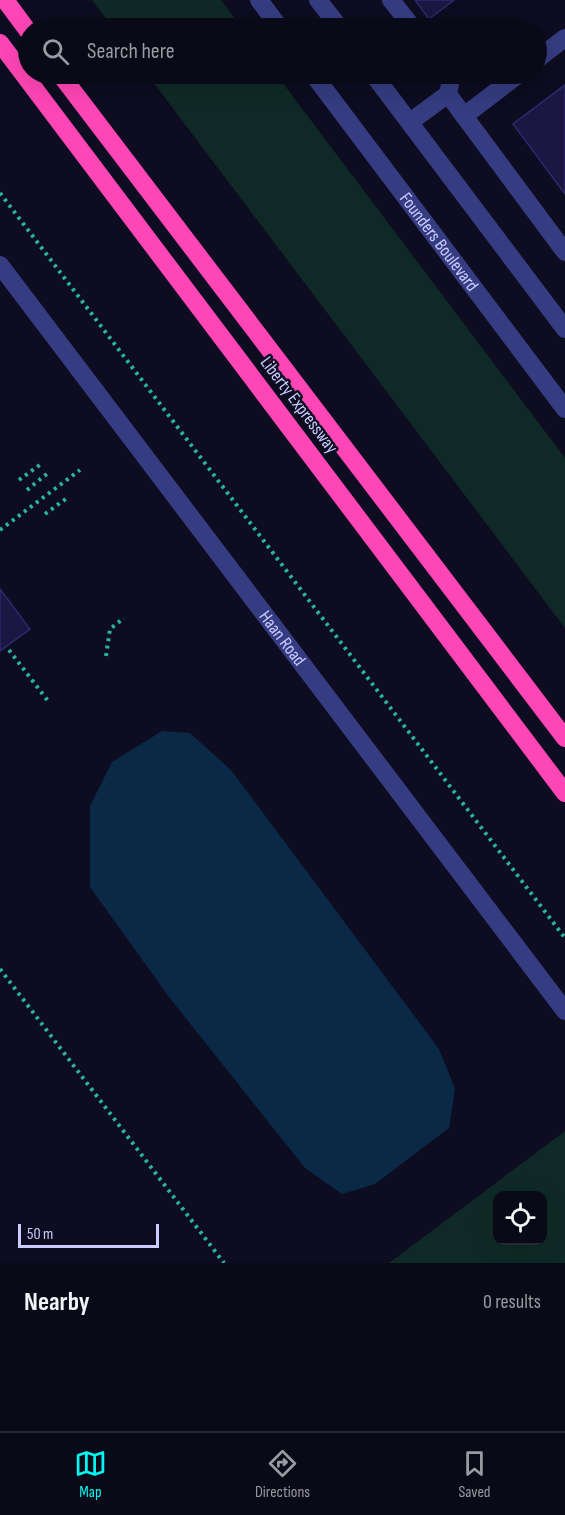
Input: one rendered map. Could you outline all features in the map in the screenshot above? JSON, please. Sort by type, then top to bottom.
[{"type":"highway","points":[[5,0],[18,18]]},
{"type":"highway","name":"Liberty Expressway","points":[[0,43],[18,67]]},
{"type":"highway","name":"Liberty Expressway","points":[[31,84],[565,793]]},
{"type":"highway","name":"Liberty Expressway","points":[[68,84],[565,738]]},
{"type":"street","points":[[259,0],[272,18]]},
{"type":"street","points":[[318,0],[332,18]]},
{"type":"street","points":[[391,0],[405,18]]},
{"type":"street","points":[[547,52],[565,38]]},
{"type":"street","name":"Founders Boulevard","points":[[321,84],[565,410]]},
{"type":"street","points":[[381,84],[565,329]]},
{"type":"street","points":[[410,122],[448,94],[450,84]]},
{"type":"street","points":[[464,116],[506,84]]},
{"type":"street","points":[[448,94],[565,252]]},
{"type":"street","name":"Haan Road","points":[[0,265],[565,1011]]},
{"type":"path","points":[[0,193],[565,938]]},
{"type":"path","points":[[19,480],[41,464]]},
{"type":"path","points":[[0,530],[80,470]]},
{"type":"path","points":[[27,490],[48,473]]},
{"type":"path","points":[[45,514],[67,498]]},
{"type":"path","points":[[106,656],[110,628],[124,618]]},
{"type":"path","points":[[9,650],[48,701]]},
{"type":"path","points":[[0,969],[224,1263]]},
{"type":"green space","points":[[92,0],[221,0],[234,18],[106,18]]},
{"type":"green space","points":[[155,84],[284,84],[565,458],[565,628]]},
{"type":"green space","points":[[565,1131],[565,1263],[389,1263]]},
{"type":"water","points":[[162,731],[190,733],[231,770],[439,1049],[455,1089],[449,1128],[375,1184],[342,1194],[305,1168],[169,997],[90,887],[90,806],[112,762]]},
{"type":"building","points":[[415,0],[454,0],[430,18]]},
{"type":"building","points":[[565,85],[565,194],[513,124]]},
{"type":"building","points":[[0,589],[30,629],[0,651]]}]
